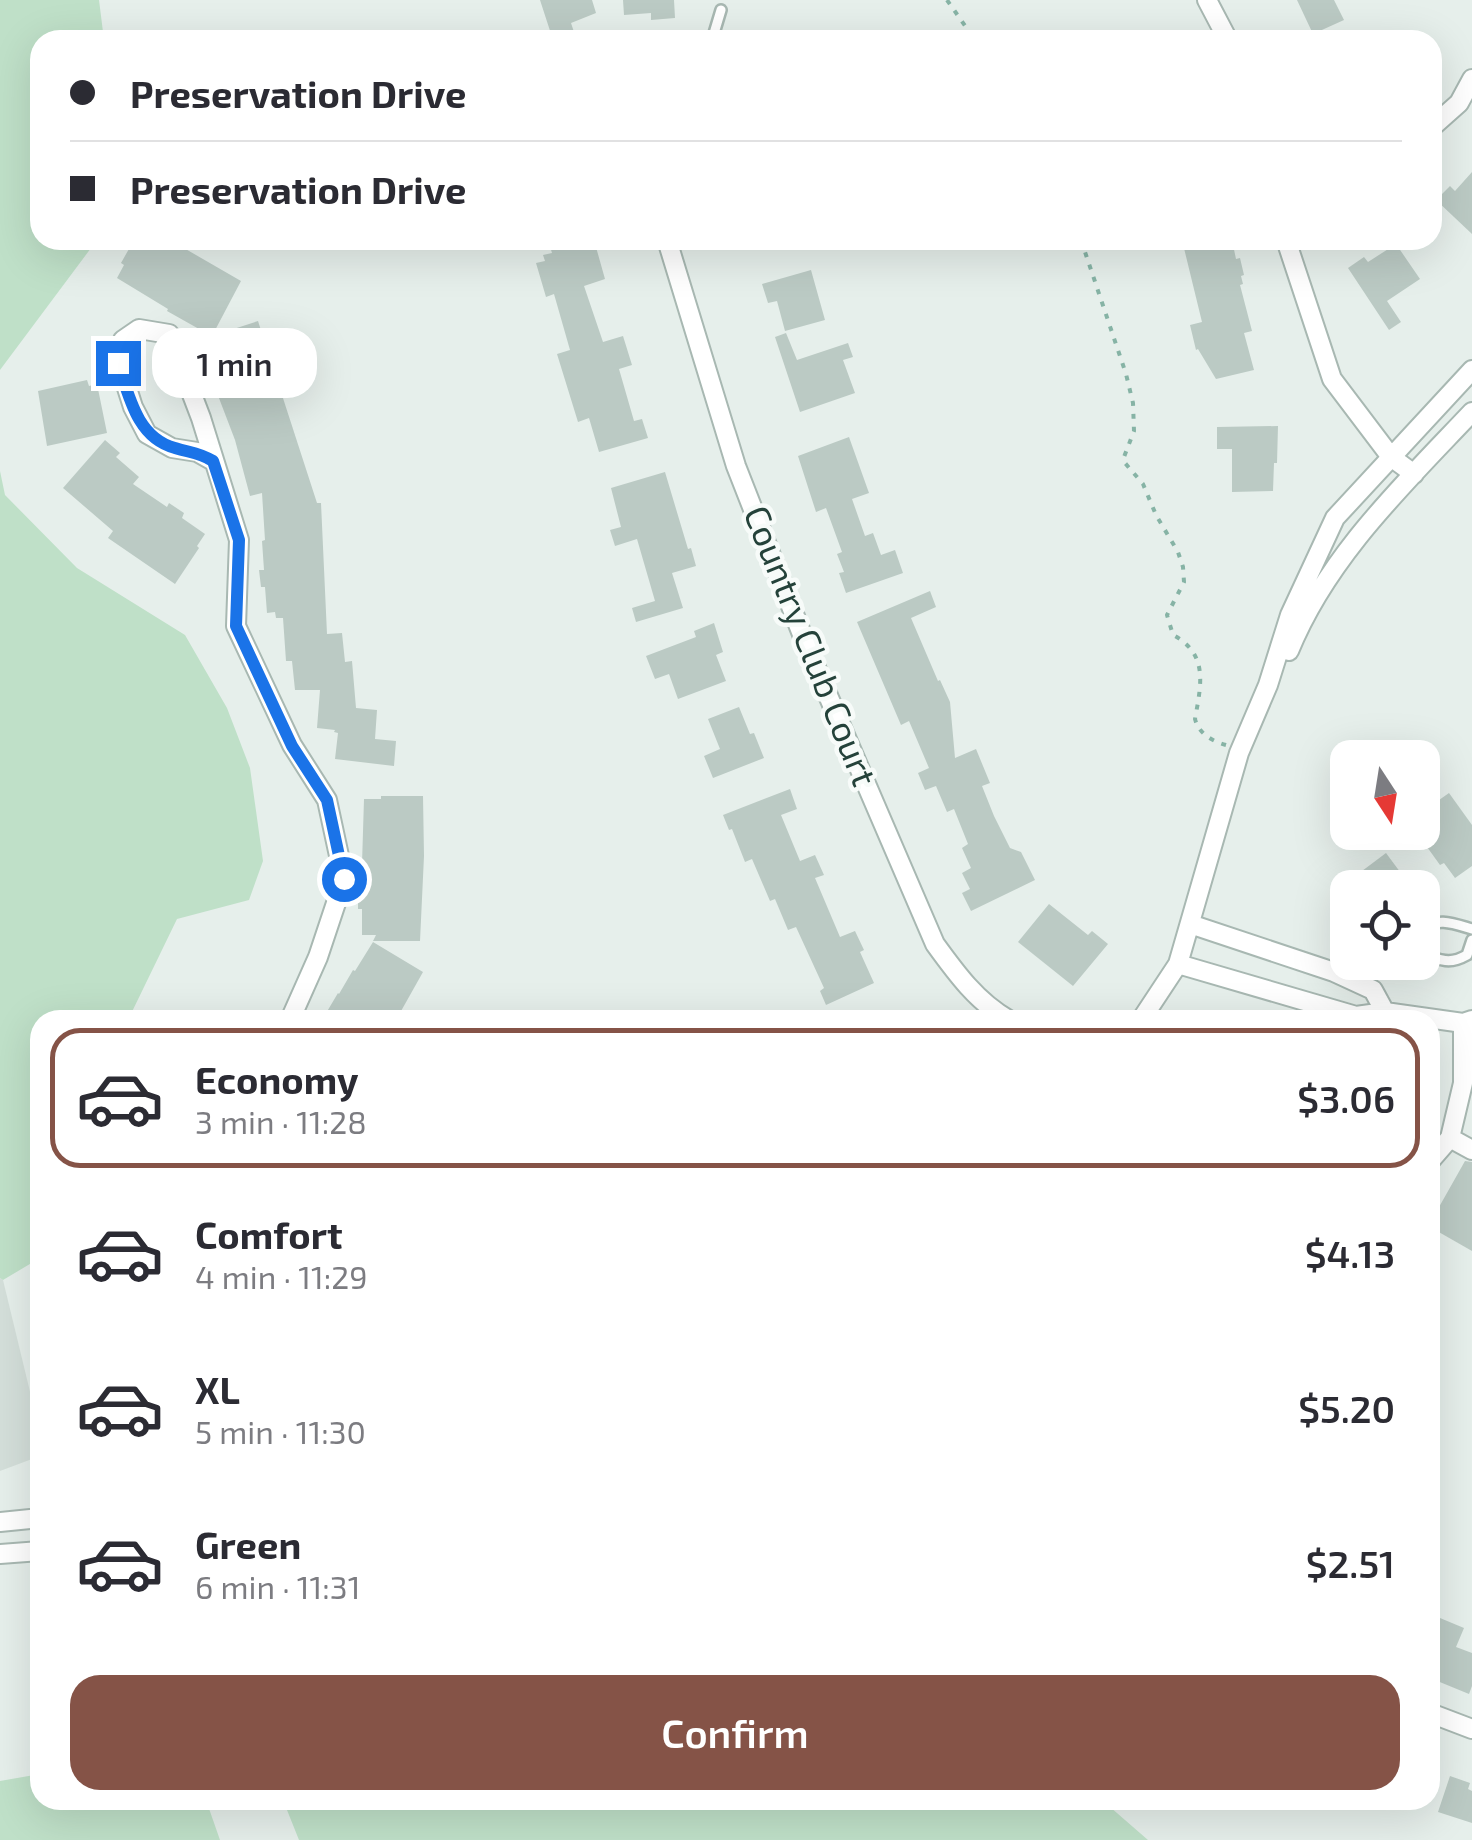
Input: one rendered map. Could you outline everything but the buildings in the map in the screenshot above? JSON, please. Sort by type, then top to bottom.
[{"type":"street","points":[[1207,0],[1223,30]]},
{"type":"street","points":[[1442,118],[1459,102],[1472,79]]},
{"type":"street","name":"Country Club Court","points":[[670,250],[736,466],[805,642],[935,944],[960,978],[992,1010]]},
{"type":"street","points":[[1289,250],[1332,379],[1391,457],[1414,474]]},
{"type":"street","points":[[213,461],[197,452],[172,448],[147,434],[118,363],[124,340],[139,329],[170,334],[201,418],[239,540],[236,626],[292,746],[327,800],[344,879],[318,957],[294,1010]]},
{"type":"street","points":[[1161,1010],[1240,750],[1268,684],[1290,615],[1335,518],[1472,370]]},
{"type":"street","points":[[1268,684],[1280,672],[1296,633],[1339,560],[1472,412]]},
{"type":"street","points":[[1190,924],[1334,972],[1373,990],[1384,1010]]},
{"type":"street","points":[[1175,970],[1333,1010]]},
{"type":"street","points":[[1148,1010],[1175,970]]},
{"type":"street","points":[[1440,1018],[1467,1021],[1463,1083],[1450,1138],[1440,1150]]},
{"type":"street","points":[[1450,1138],[1472,1150]]},
{"type":"street","points":[[0,1522],[30,1519]]},
{"type":"street","points":[[0,1554],[30,1551]]},
{"type":"street","points":[[1440,1717],[1472,1729]]},
{"type":"lane","points":[[715,30],[721,10]]},
{"type":"lane","points":[[1440,922],[1472,929]]},
{"type":"lane","points":[[1440,958],[1456,961],[1467,955],[1472,940]]},
{"type":"path","points":[[947,0],[968,30]]},
{"type":"path","points":[[1085,250],[1133,402],[1134,431],[1125,463],[1143,484],[1183,567],[1184,582],[1167,614],[1173,634],[1184,640],[1202,673],[1197,727],[1207,738],[1240,750]]},
{"type":"shaded area","points":[[0,1278],[30,1392],[30,1460],[0,1471]]},
{"type":"green space","points":[[0,0],[99,0],[103,30],[30,30],[30,250],[90,250],[0,370]]},
{"type":"green space","points":[[0,471],[5,495],[77,568],[185,635],[227,708],[250,768],[263,861],[249,900],[177,919],[133,1010],[30,1010],[30,1264],[3,1280]]},
{"type":"green space","points":[[30,1776],[30,1810],[210,1810],[220,1840],[0,1840],[0,1781]]},
{"type":"green space","points":[[287,1810],[1114,1810],[1148,1840],[299,1840]]},
{"type":"route","points":[[118,363],[147,434],[172,448],[197,452],[213,461],[239,540],[236,626],[292,746],[327,800],[344,879]]}]
